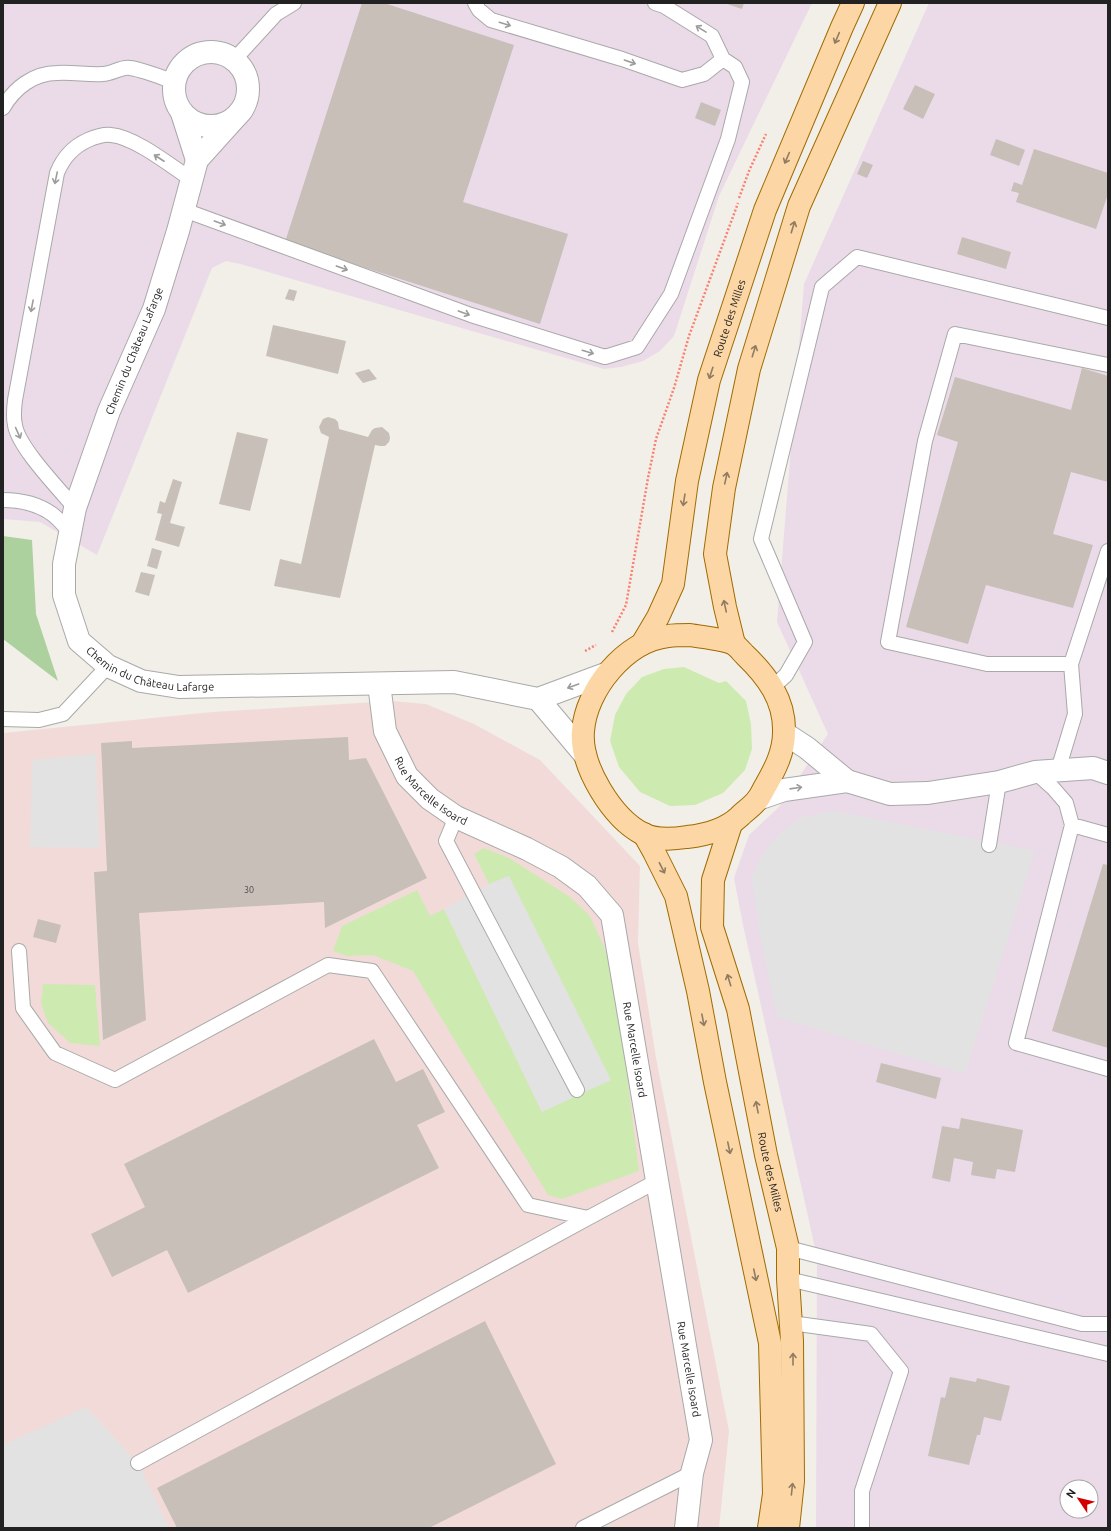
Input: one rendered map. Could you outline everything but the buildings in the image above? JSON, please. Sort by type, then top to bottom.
[{"type":"main road","name":"Route des Milles","points":[[642,644],[658,617],[673,584],[687,481],[709,380],[765,210],[853,3]]},
{"type":"main road","points":[[734,644],[715,554],[724,488],[749,369],[799,206],[890,3]]},
{"type":"main road","points":[[644,834],[656,837],[679,838],[700,835],[723,828],[758,799],[779,761],[784,733],[783,715],[773,687],[758,667],[734,644],[711,638],[690,635],[667,636],[642,644],[622,658],[608,673],[593,694],[587,709],[583,732],[585,755],[598,786],[607,800],[622,817],[644,834],[676,896],[698,991],[770,1343],[774,1494],[769,1528]]},
{"type":"main road","name":"Route des Milles","points":[[723,828],[713,880],[712,928],[738,1009],[766,1155],[788,1248],[788,1279],[791,1323],[793,1481],[788,1528]]},
{"type":"street","points":[[234,60],[216,52],[203,53],[194,56],[183,64],[174,82],[173,88],[175,102],[182,113],[191,122],[207,127],[221,126],[230,122],[242,110]]},
{"type":"street","name":"Chemin du Château Lafarge","points":[[234,60],[245,74],[248,87],[247,98],[242,110],[194,170],[184,210],[154,308],[109,411],[75,508],[64,564],[64,595],[79,641],[108,666],[141,681],[179,686],[454,682],[538,699]]},
{"type":"street","points":[[182,113],[194,170]]},
{"type":"street","points":[[585,755],[538,699],[608,673]]},
{"type":"street","name":"Rue Marcelle Isoard","points":[[379,684],[385,731],[406,776],[430,799],[456,817],[527,849],[561,867],[586,886],[612,915],[701,1440],[692,1473],[686,1528]]},
{"type":"street","points":[[784,733],[807,748],[847,782]]},
{"type":"street","points":[[758,799],[784,790],[847,782],[890,794],[928,793],[999,782],[1036,772],[1093,768],[1108,773]]},
{"type":"lane","points":[[234,60],[276,14],[294,3]]},
{"type":"lane","points":[[475,3],[479,10],[491,20],[622,59],[682,80],[704,74],[723,59]]},
{"type":"lane","points":[[184,210],[470,315],[605,357],[637,347],[671,294],[728,139],[742,82],[735,67],[723,59],[712,36],[664,6],[655,3]]},
{"type":"lane","points":[[3,108],[8,99],[22,84],[38,76],[56,72],[106,74],[129,67],[174,82]]},
{"type":"lane","points":[[75,508],[25,446],[15,426],[15,400],[57,173],[62,162],[80,143],[97,136],[111,135],[132,141],[194,170]]},
{"type":"lane","points":[[773,687],[786,675],[805,642],[761,539],[822,287],[857,257],[1108,318]]},
{"type":"lane","points":[[1071,664],[987,664],[888,642],[925,441],[955,334],[1108,365]]},
{"type":"lane","points":[[3,500],[24,502],[38,506],[53,514],[70,532]]},
{"type":"lane","points":[[1058,770],[1075,714],[1071,664],[1108,551]]},
{"type":"lane","points":[[3,719],[39,720],[63,714],[108,666]]},
{"type":"lane","points":[[1036,772],[1066,803],[1072,825],[1016,1043],[1108,1069]]},
{"type":"lane","points":[[989,845],[999,782]]},
{"type":"lane","points":[[456,817],[446,841],[578,1090]]},
{"type":"lane","points":[[1072,825],[1108,835]]},
{"type":"lane","points":[[19,951],[23,1008],[55,1053],[115,1080],[328,965],[372,971],[528,1205],[588,1218]]},
{"type":"lane","points":[[138,1463],[657,1181]]},
{"type":"lane","points":[[788,1248],[1082,1324],[1108,1324]]},
{"type":"lane","points":[[788,1279],[1108,1354]]},
{"type":"lane","points":[[791,1323],[871,1334],[901,1371],[862,1491],[862,1528]]},
{"type":"lane","points":[[583,1528],[692,1473]]},
{"type":"shaded area","points":[[3,3],[812,3],[719,196],[674,336],[660,351],[643,361],[621,367],[604,369],[226,261],[212,268],[97,555],[40,522],[3,519]]},
{"type":"shaded area","points":[[929,3],[1108,3],[1108,1528],[816,1528],[817,1257],[743,925],[734,878],[749,835],[779,807],[828,734],[777,622],[804,284]]},
{"type":"shaded area","points":[[391,701],[426,704],[474,724],[540,760],[640,866],[638,943],[656,1058],[729,1431],[719,1528],[3,1528],[3,733],[213,712]]},
{"type":"shaded area","points":[[96,754],[99,848],[30,847],[32,760]]},
{"type":"shaded area","points":[[834,811],[1035,851],[965,1074],[777,1017],[759,929],[752,878],[761,856],[780,833],[800,818]]},
{"type":"shaded area","points":[[509,876],[611,1080],[542,1112],[444,909],[489,884]]},
{"type":"shaded area","points":[[86,1407],[138,1463],[169,1528],[3,1528],[3,1445]]},
{"type":"green space","points":[[3,536],[32,540],[36,614],[58,681],[3,639]]},
{"type":"green space","points":[[684,667],[719,683],[726,681],[746,701],[751,724],[752,749],[745,770],[723,793],[695,805],[670,806],[640,792],[619,767],[610,741],[615,715],[626,694],[642,677],[664,669]]},
{"type":"green space","points":[[484,848],[509,858],[570,897],[590,916],[604,947],[615,982],[639,1171],[562,1199],[548,1195],[413,971],[373,955],[347,956],[333,951],[342,926],[417,890],[430,916],[444,909],[542,1112],[509,876],[489,884],[474,854]]},
{"type":"green space","points":[[43,984],[95,985],[100,1046],[70,1043],[48,1023],[41,1003]]}]
